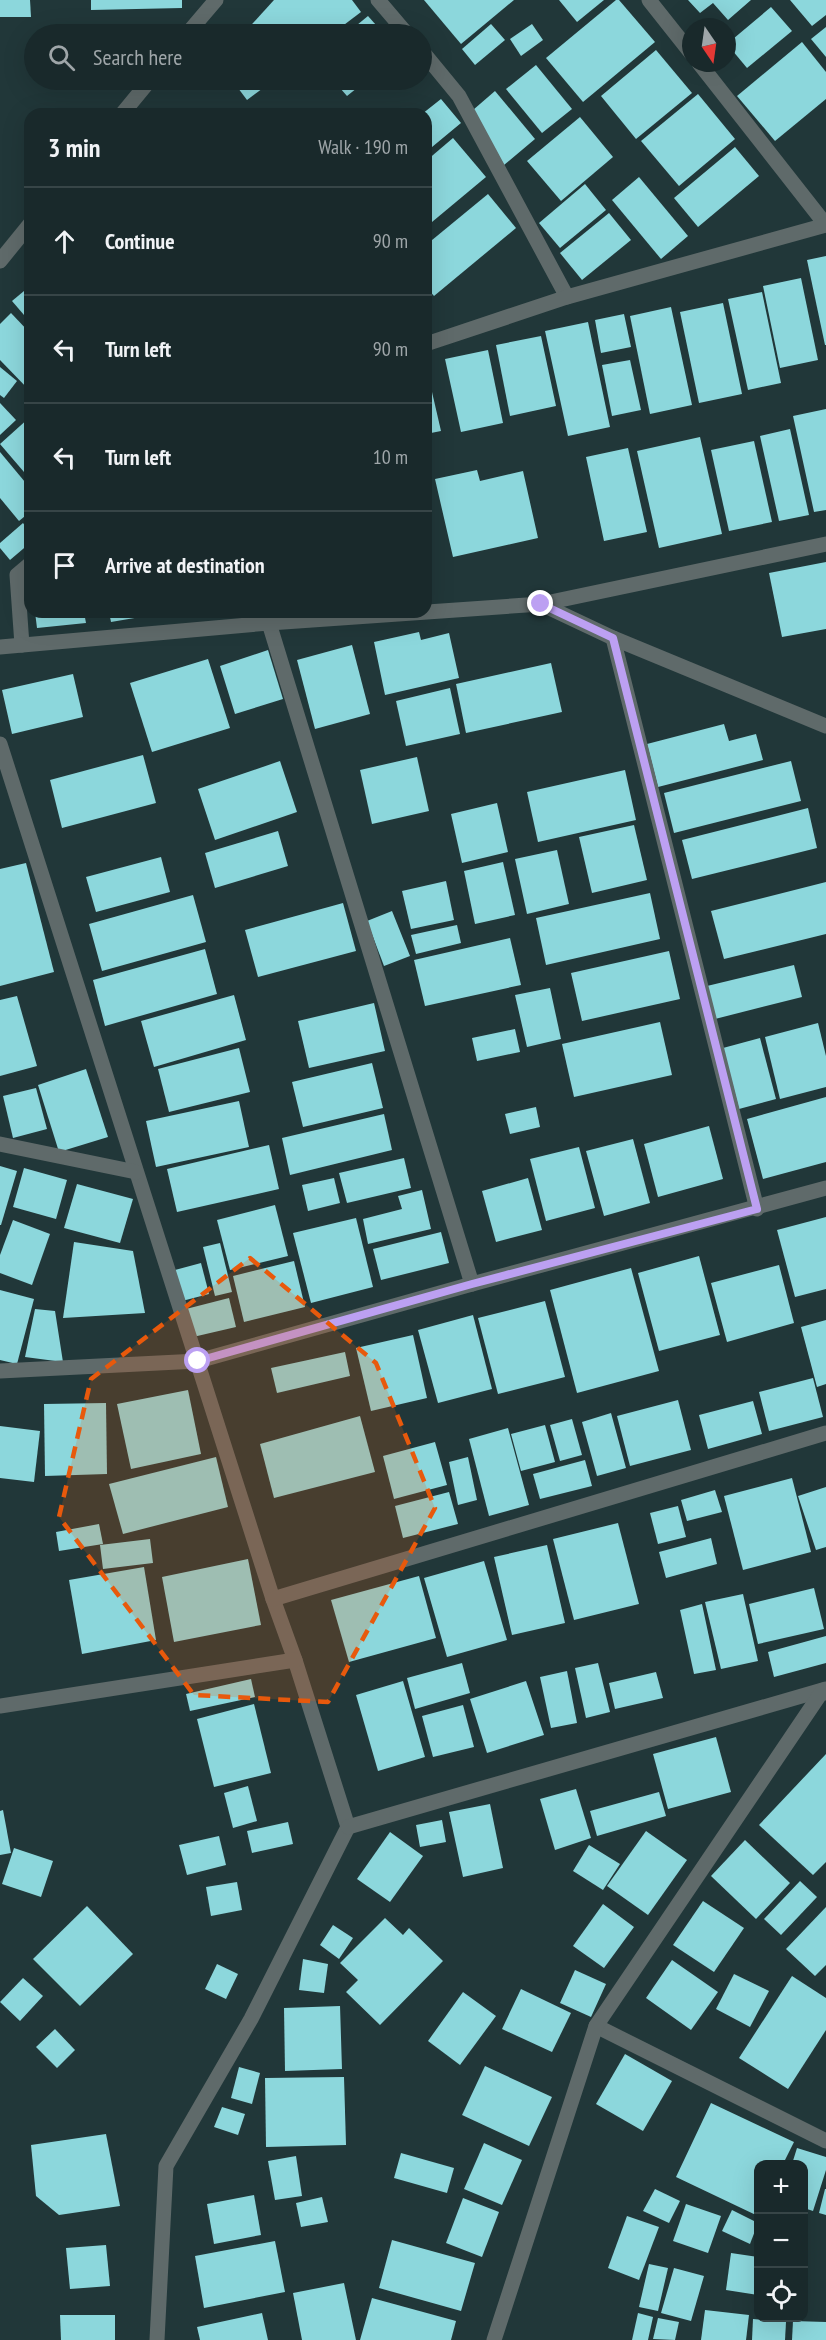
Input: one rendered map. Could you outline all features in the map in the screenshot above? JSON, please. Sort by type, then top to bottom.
[{"type":"street","points":[[196,24],[216,0]]},
{"type":"street","points":[[378,0],[398,24]]},
{"type":"street","points":[[649,0],[682,42]]},
{"type":"street","points":[[432,63],[459,96],[567,297]]},
{"type":"street","points":[[432,342],[567,297],[826,225],[706,72]]},
{"type":"street","points":[[127,108],[142,90]]},
{"type":"street","points":[[0,261],[24,231]]},
{"type":"street","points":[[432,612],[541,604],[826,544]]},
{"type":"street","points":[[22,645],[17,575],[24,569]]},
{"type":"street","points":[[541,604],[613,638],[826,726]]},
{"type":"street","points":[[0,646],[341,618]]},
{"type":"street","points":[[269,623],[472,1284]]},
{"type":"street","points":[[613,638],[757,1209]]},
{"type":"street","points":[[0,744],[348,1827],[251,2019],[166,2166],[157,2340]]},
{"type":"street","points":[[0,1144],[136,1172]]},
{"type":"street","points":[[0,1371],[198,1361],[472,1284],[757,1209],[826,1188]]},
{"type":"street","points":[[273,1599],[826,1433]]},
{"type":"street","points":[[0,1706],[295,1660]]},
{"type":"street","points":[[348,1827],[825,1691]]},
{"type":"street","points":[[494,2340],[596,2026],[825,1691]]},
{"type":"street","points":[[596,2026],[826,2141]]},
{"type":"highlighted area","points":[[250,1258],[376,1363],[435,1508],[328,1702],[194,1695],[59,1517],[91,1379]]},
{"type":"building","points":[[0,0],[30,0],[31,17],[0,17]]},
{"type":"building","points":[[91,0],[182,0],[182,8],[91,10]]},
{"type":"building","points":[[274,0],[352,0],[361,12],[345,24],[252,24]]},
{"type":"building","points":[[424,0],[514,0],[461,44]]},
{"type":"building","points":[[559,0],[604,0],[577,22]]},
{"type":"building","points":[[616,0],[619,0],[655,42],[583,102],[546,58]]},
{"type":"building","points":[[688,0],[751,0],[730,18],[726,18],[713,3],[700,13]]},
{"type":"building","points":[[790,0],[826,0],[826,15],[812,26]]},
{"type":"building","points":[[771,7],[792,31],[747,68],[736,55],[736,36]]},
{"type":"building","points":[[368,16],[375,24],[358,24]]},
{"type":"building","points":[[491,24],[505,40],[475,65],[462,49]]},
{"type":"building","points":[[532,24],[543,40],[521,56],[510,39]]},
{"type":"building","points":[[826,27],[826,57],[811,39]]},
{"type":"building","points":[[802,42],[826,72],[826,99],[775,141],[737,96]]},
{"type":"building","points":[[656,50],[692,93],[636,139],[601,96]]},
{"type":"building","points":[[536,65],[572,109],[542,133],[506,89]]},
{"type":"building","points":[[240,90],[260,90],[247,100]]},
{"type":"building","points":[[342,90],[354,90],[347,96]]},
{"type":"building","points":[[495,91],[535,139],[504,165],[473,110]]},
{"type":"building","points":[[698,94],[735,139],[679,186],[641,141]]},
{"type":"building","points":[[441,99],[461,123],[432,147],[432,108],[430,108]]},
{"type":"building","points":[[580,117],[613,157],[561,201],[527,161]]},
{"type":"building","points":[[453,138],[486,177],[432,222],[432,156]]},
{"type":"building","points":[[735,147],[759,176],[698,227],[674,198]]},
{"type":"building","points":[[639,177],[688,236],[661,259],[612,200]]},
{"type":"building","points":[[585,184],[606,210],[560,248],[539,223]]},
{"type":"building","points":[[488,194],[516,228],[434,296],[432,294],[432,240]]},
{"type":"building","points":[[609,213],[631,240],[582,280],[560,253]]},
{"type":"building","points":[[826,256],[826,345],[825,345],[807,260]]},
{"type":"building","points":[[801,278],[818,360],[780,368],[763,286]]},
{"type":"building","points":[[24,291],[24,315],[12,301]]},
{"type":"building","points":[[762,292],[781,383],[748,390],[728,299]]},
{"type":"building","points":[[723,303],[742,394],[699,403],[680,312]]},
{"type":"building","points":[[671,307],[692,405],[650,414],[630,316]]},
{"type":"building","points":[[11,313],[24,327],[24,385],[0,360],[0,324]]},
{"type":"building","points":[[624,314],[631,347],[601,353],[595,320]]},
{"type":"building","points":[[588,322],[610,427],[568,436],[545,331]]},
{"type":"building","points":[[541,336],[556,406],[510,416],[496,345]]},
{"type":"building","points":[[488,350],[503,423],[461,432],[445,359]]},
{"type":"building","points":[[630,360],[641,410],[612,416],[602,365]]},
{"type":"building","points":[[0,367],[17,381],[4,398],[0,395]]},
{"type":"building","points":[[432,392],[441,431],[432,433]]},
{"type":"building","points":[[0,403],[16,420],[0,435]]},
{"type":"building","points":[[826,409],[826,510],[814,512],[793,416]]},
{"type":"building","points":[[24,422],[24,472],[0,444]]},
{"type":"building","points":[[790,429],[809,515],[779,521],[760,436]]},
{"type":"building","points":[[700,437],[722,534],[659,548],[637,451]]},
{"type":"building","points":[[754,441],[772,522],[729,531],[711,450]]},
{"type":"building","points":[[628,448],[647,532],[604,541],[586,457]]},
{"type":"building","points":[[0,452],[24,481],[24,517],[19,521],[0,498]]},
{"type":"building","points":[[477,470],[480,481],[523,471],[538,538],[453,557],[435,479]]},
{"type":"building","points":[[23,523],[24,548],[10,560],[0,548],[0,543]]},
{"type":"building","points":[[826,562],[826,629],[782,637],[769,573]]},
{"type":"building","points":[[36,618],[85,618],[86,623],[37,628]]},
{"type":"building","points":[[110,618],[135,618],[111,622]]},
{"type":"building","points":[[419,632],[421,640],[449,633],[459,678],[385,695],[374,642]]},
{"type":"building","points":[[352,645],[370,714],[315,729],[297,660]]},
{"type":"building","points":[[268,650],[283,699],[235,714],[220,666]]},
{"type":"building","points":[[208,659],[230,728],[152,752],[130,683]]},
{"type":"building","points":[[551,663],[562,712],[466,733],[456,684]]},
{"type":"building","points":[[73,674],[83,717],[12,734],[2,690]]},
{"type":"building","points":[[450,688],[460,734],[406,746],[396,701]]},
{"type":"building","points":[[724,724],[729,741],[756,734],[763,760],[658,787],[647,744]]},
{"type":"building","points":[[143,755],[156,803],[62,828],[50,780]]},
{"type":"building","points":[[417,757],[429,811],[372,824],[360,770]]},
{"type":"building","points":[[280,761],[297,812],[215,840],[198,789]]},
{"type":"building","points":[[791,761],[801,801],[674,833],[664,793]]},
{"type":"building","points":[[625,770],[636,820],[538,842],[527,792]]},
{"type":"building","points":[[497,803],[508,852],[462,863],[451,814]]},
{"type":"building","points":[[808,808],[817,848],[692,879],[682,840]]},
{"type":"building","points":[[634,825],[647,880],[592,893],[579,837]]},
{"type":"building","points":[[278,831],[288,866],[215,888],[205,853]]},
{"type":"building","points":[[557,850],[569,904],[527,914],[515,859]]},
{"type":"building","points":[[161,857],[170,892],[96,912],[86,877]]},
{"type":"building","points":[[503,862],[515,915],[475,924],[464,871]]},
{"type":"building","points":[[26,863],[54,972],[0,986],[0,869]]},
{"type":"building","points":[[446,881],[454,920],[411,929],[402,891]]},
{"type":"building","points":[[826,882],[826,934],[724,959],[711,911]]},
{"type":"building","points":[[650,893],[660,939],[546,965],[536,918]]},
{"type":"building","points":[[193,895],[206,942],[102,971],[89,924]]},
{"type":"building","points":[[343,903],[356,951],[258,977],[245,930]]},
{"type":"building","points":[[392,911],[410,956],[384,966],[367,921]]},
{"type":"building","points":[[457,925],[461,943],[416,954],[411,935]]},
{"type":"building","points":[[510,938],[521,985],[425,1006],[414,960]]},
{"type":"building","points":[[205,949],[217,994],[105,1026],[93,980]]},
{"type":"building","points":[[669,951],[680,999],[582,1021],[571,973]]},
{"type":"building","points":[[794,965],[802,997],[715,1019],[707,986]]},
{"type":"building","points":[[550,988],[561,1039],[527,1047],[515,995]]},
{"type":"building","points":[[234,995],[246,1040],[154,1067],[141,1021]]},
{"type":"building","points":[[17,996],[37,1066],[0,1076],[0,1000]]},
{"type":"building","points":[[374,1003],[385,1051],[309,1068],[298,1021]]},
{"type":"building","points":[[660,1022],[672,1075],[574,1097],[562,1044]]},
{"type":"building","points":[[818,1023],[826,1056],[826,1087],[780,1099],[765,1037]]},
{"type":"building","points":[[515,1029],[520,1052],[477,1061],[472,1038]]},
{"type":"building","points":[[760,1038],[776,1099],[739,1109],[723,1048]]},
{"type":"building","points":[[239,1048],[250,1092],[169,1112],[158,1069]]},
{"type":"building","points":[[372,1063],[383,1108],[303,1127],[292,1082]]},
{"type":"building","points":[[86,1069],[108,1137],[59,1152],[38,1085]]},
{"type":"building","points":[[36,1088],[47,1129],[13,1138],[3,1096]]},
{"type":"building","points":[[826,1097],[826,1162],[763,1179],[747,1119]]},
{"type":"building","points":[[239,1101],[249,1147],[156,1167],[146,1121]]},
{"type":"building","points":[[536,1107],[540,1127],[510,1134],[505,1114]]},
{"type":"building","points":[[384,1114],[392,1150],[290,1175],[282,1138]]},
{"type":"building","points":[[709,1126],[723,1179],[658,1197],[644,1144]]},
{"type":"building","points":[[633,1139],[650,1203],[604,1216],[586,1151]]},
{"type":"building","points":[[269,1145],[279,1189],[177,1212],[167,1169]]},
{"type":"building","points":[[579,1147],[595,1208],[546,1221],[530,1159]]},
{"type":"building","points":[[404,1158],[411,1188],[347,1203],[339,1173]]},
{"type":"building","points":[[0,1166],[17,1171],[1,1225],[0,1225]]},
{"type":"building","points":[[24,1168],[67,1180],[56,1219],[13,1207]]},
{"type":"building","points":[[334,1178],[340,1203],[308,1211],[302,1185]]},
{"type":"building","points":[[528,1178],[542,1230],[496,1242],[482,1191]]},
{"type":"building","points":[[77,1184],[133,1199],[120,1243],[64,1228]]},
{"type":"building","points":[[422,1190],[431,1229],[368,1244],[363,1219],[402,1209],[398,1196]]},
{"type":"building","points":[[275,1205],[288,1256],[230,1270],[217,1220]]},
{"type":"building","points":[[826,1217],[826,1289],[795,1297],[777,1230]]},
{"type":"building","points":[[356,1218],[373,1287],[311,1303],[293,1233]]},
{"type":"building","points":[[13,1220],[50,1234],[32,1285],[0,1273],[0,1255]]},
{"type":"building","points":[[441,1232],[449,1263],[381,1280],[373,1249]]},
{"type":"building","points":[[74,1242],[133,1251],[145,1313],[63,1318]]},
{"type":"building","points":[[220,1243],[232,1292],[215,1296],[203,1247]]},
{"type":"building","points":[[699,1256],[720,1335],[659,1351],[638,1273]]},
{"type":"building","points":[[294,1261],[305,1307],[244,1322],[233,1276]]},
{"type":"building","points":[[201,1263],[209,1294],[182,1301],[175,1270]]},
{"type":"building","points":[[779,1265],[794,1323],[727,1342],[711,1283]]},
{"type":"building","points":[[631,1268],[659,1371],[577,1393],[550,1290]]},
{"type":"building","points":[[0,1290],[34,1299],[17,1364],[0,1360]]},
{"type":"building","points":[[229,1298],[236,1327],[193,1337],[186,1309]]},
{"type":"building","points":[[545,1301],[565,1377],[498,1394],[478,1318]]},
{"type":"building","points":[[35,1309],[55,1311],[63,1362],[25,1357]]},
{"type":"building","points":[[473,1315],[492,1389],[438,1403],[418,1330]]},
{"type":"building","points":[[826,1320],[826,1384],[817,1387],[801,1327]]},
{"type":"building","points":[[413,1335],[427,1398],[371,1411],[356,1348]]},
{"type":"building","points":[[345,1352],[350,1376],[277,1393],[271,1368]]},
{"type":"building","points":[[813,1378],[823,1417],[769,1431],[759,1392]]},
{"type":"building","points":[[188,1390],[201,1454],[131,1469],[117,1404]]},
{"type":"building","points":[[678,1400],[691,1450],[630,1466],[617,1416]]},
{"type":"building","points":[[753,1401],[762,1434],[708,1449],[699,1415]]},
{"type":"building","points":[[106,1403],[107,1474],[45,1476],[44,1404]]},
{"type":"building","points":[[611,1413],[626,1468],[597,1476],[582,1422]]},
{"type":"building","points":[[360,1416],[375,1472],[274,1498],[260,1444]]},
{"type":"building","points":[[572,1419],[582,1455],[560,1461],[550,1425]]},
{"type":"building","points":[[545,1425],[555,1462],[521,1471],[511,1434]]},
{"type":"building","points":[[0,1426],[40,1431],[34,1482],[0,1478]]},
{"type":"building","points":[[508,1428],[529,1505],[489,1516],[469,1439]]},
{"type":"building","points":[[435,1442],[447,1485],[394,1499],[383,1456]]},
{"type":"building","points":[[216,1457],[228,1507],[123,1534],[109,1484]]},
{"type":"building","points":[[468,1457],[477,1500],[458,1505],[449,1462]]},
{"type":"building","points":[[585,1460],[592,1486],[540,1499],[533,1474]]},
{"type":"building","points":[[792,1478],[811,1552],[743,1570],[724,1496]]},
{"type":"building","points":[[826,1487],[826,1547],[816,1550],[798,1496]]},
{"type":"building","points":[[715,1490],[722,1512],[687,1521],[681,1500]]},
{"type":"building","points":[[449,1492],[458,1524],[403,1538],[395,1506]]},
{"type":"building","points":[[678,1506],[686,1537],[658,1544],[650,1513]]},
{"type":"building","points":[[618,1523],[639,1604],[574,1620],[553,1539]]},
{"type":"building","points":[[99,1524],[103,1544],[59,1551],[56,1532]]},
{"type":"building","points":[[711,1538],[717,1564],[666,1578],[659,1552]]},
{"type":"building","points":[[150,1539],[153,1563],[103,1569],[100,1545]]},
{"type":"building","points":[[547,1545],[565,1623],[512,1635],[494,1557]]},
{"type":"building","points":[[248,1559],[261,1625],[174,1642],[162,1577]]},
{"type":"building","points":[[484,1561],[507,1640],[447,1657],[424,1578]]},
{"type":"building","points":[[144,1567],[156,1640],[82,1654],[69,1580]]},
{"type":"building","points":[[419,1576],[436,1638],[349,1662],[331,1600]]},
{"type":"building","points":[[814,1588],[824,1629],[758,1644],[749,1604]]},
{"type":"building","points":[[743,1594],[758,1661],[721,1669],[705,1602]]},
{"type":"building","points":[[702,1604],[716,1670],[694,1674],[680,1610]]},
{"type":"building","points":[[826,1636],[826,1663],[774,1677],[768,1652]]},
{"type":"building","points":[[462,1663],[470,1693],[415,1709],[407,1678]]},
{"type":"building","points":[[598,1663],[610,1712],[586,1718],[575,1668]]},
{"type":"building","points":[[567,1671],[577,1723],[551,1728],[540,1677]]},
{"type":"building","points":[[656,1672],[663,1698],[615,1709],[609,1683]]},
{"type":"building","points":[[251,1679],[255,1697],[190,1711],[186,1694]]},
{"type":"building","points":[[403,1681],[425,1757],[378,1771],[356,1695]]},
{"type":"building","points":[[526,1681],[544,1735],[487,1753],[470,1699]]},
{"type":"building","points":[[254,1704],[271,1773],[214,1787],[197,1719]]},
{"type":"building","points":[[463,1705],[474,1747],[433,1757],[422,1716]]},
{"type":"building","points":[[716,1737],[731,1792],[668,1809],[653,1754]]},
{"type":"building","points":[[826,1754],[826,1862],[813,1875],[759,1825]]},
{"type":"building","points":[[248,1786],[257,1821],[233,1828],[224,1793]]},
{"type":"building","points":[[576,1789],[591,1838],[555,1850],[540,1799]]},
{"type":"building","points":[[659,1792],[666,1816],[597,1836],[590,1811]]},
{"type":"building","points":[[490,1804],[503,1868],[463,1877],[449,1812]]},
{"type":"building","points":[[3,1810],[11,1853],[0,1855],[0,1811]]},
{"type":"building","points":[[442,1820],[446,1842],[420,1847],[416,1825]]},
{"type":"building","points":[[288,1822],[293,1844],[252,1853],[247,1831]]},
{"type":"building","points":[[646,1831],[687,1860],[648,1915],[607,1886]]},
{"type":"building","points":[[390,1832],[423,1856],[390,1902],[357,1879]]},
{"type":"building","points":[[219,1836],[226,1865],[187,1875],[179,1845]]},
{"type":"building","points":[[745,1840],[790,1883],[756,1919],[711,1876]]},
{"type":"building","points":[[589,1845],[620,1864],[603,1890],[573,1871]]},
{"type":"building","points":[[14,1848],[53,1861],[41,1897],[2,1884]]},
{"type":"building","points":[[800,1881],[817,1897],[781,1935],[764,1919]]},
{"type":"building","points":[[237,1882],[242,1910],[211,1916],[206,1887]]},
{"type":"building","points":[[703,1901],[744,1928],[714,1972],[673,1945]]},
{"type":"building","points":[[603,1904],[634,1927],[604,1968],[573,1946]]},
{"type":"building","points":[[87,1906],[133,1954],[80,2006],[33,1959]]},
{"type":"building","points":[[826,1907],[826,1965],[815,1976],[786,1949]]},
{"type":"building","points":[[385,1918],[403,1935],[409,1928],[443,1961],[380,2025],[346,1992],[358,1980],[340,1963]]},
{"type":"building","points":[[333,1925],[353,1938],[339,1959],[320,1945]]},
{"type":"building","points":[[303,1959],[328,1964],[324,1993],[299,1990]]},
{"type":"building","points":[[672,1960],[718,1992],[691,2030],[646,1998]]},
{"type":"building","points":[[217,1964],[238,1974],[226,1999],[205,1989]]},
{"type":"building","points":[[575,1970],[606,1984],[591,2017],[560,2003]]},
{"type":"building","points":[[734,1974],[769,1991],[750,2027],[716,2009]]},
{"type":"building","points":[[792,1976],[826,1998],[826,2030],[788,2089],[739,2058]]},
{"type":"building","points":[[23,1978],[43,1996],[20,2021],[0,2002]]},
{"type":"building","points":[[521,1989],[571,2013],[552,2052],[502,2029]]},
{"type":"building","points":[[463,1992],[496,2016],[460,2065],[428,2041]]},
{"type":"building","points":[[340,2006],[342,2069],[285,2071],[284,2008]]},
{"type":"building","points":[[55,2029],[75,2050],[57,2068],[36,2047]]},
{"type":"building","points":[[625,2054],[672,2081],[643,2131],[596,2104]]},
{"type":"building","points":[[485,2066],[552,2097],[529,2146],[462,2115]]},
{"type":"building","points":[[239,2067],[260,2073],[252,2104],[231,2098]]},
{"type":"building","points":[[344,2077],[346,2145],[266,2147],[265,2078]]},
{"type":"building","points":[[711,2103],[794,2142],[785,2160],[754,2160],[754,2214],[676,2177]]},
{"type":"building","points":[[222,2107],[245,2114],[238,2135],[214,2127]]},
{"type":"building","points":[[106,2134],[120,2206],[59,2215],[36,2196],[31,2145]]},
{"type":"building","points":[[484,2143],[522,2160],[502,2205],[464,2189]]},
{"type":"building","points":[[797,2148],[826,2157],[826,2170],[813,2211],[808,2209],[808,2160],[793,2160]]},
{"type":"building","points":[[401,2153],[454,2168],[447,2193],[394,2178]]},
{"type":"building","points":[[296,2156],[302,2196],[275,2200],[268,2161]]},
{"type":"building","points":[[655,2189],[680,2201],[669,2223],[643,2211]]},
{"type":"building","points":[[826,2189],[826,2215],[819,2213]]},
{"type":"building","points":[[254,2195],[261,2235],[214,2244],[207,2204]]},
{"type":"building","points":[[322,2197],[328,2222],[301,2227],[296,2203]]},
{"type":"building","points":[[463,2198],[499,2212],[482,2257],[446,2243]]},
{"type":"building","points":[[686,2204],[721,2216],[708,2253],[673,2241]]},
{"type":"building","points":[[732,2210],[754,2221],[754,2234],[750,2244],[722,2231]]},
{"type":"building","points":[[627,2216],[659,2227],[639,2280],[608,2268]]},
{"type":"building","points":[[392,2240],[475,2263],[461,2311],[379,2288]]},
{"type":"building","points":[[275,2241],[285,2292],[204,2308],[195,2256]]},
{"type":"building","points":[[106,2245],[110,2286],[70,2289],[66,2248]]},
{"type":"building","points":[[731,2253],[754,2256],[754,2294],[726,2290]]},
{"type":"building","points":[[649,2264],[668,2268],[658,2311],[639,2307]]},
{"type":"building","points":[[674,2268],[704,2276],[691,2321],[661,2313]]},
{"type":"building","points":[[344,2283],[356,2340],[302,2340],[293,2293]]},
{"type":"building","points":[[372,2298],[456,2321],[451,2340],[360,2340]]},
{"type":"building","points":[[705,2310],[749,2315],[746,2340],[701,2340]]},
{"type":"building","points":[[262,2313],[268,2340],[200,2340],[197,2327]]},
{"type":"building","points":[[638,2313],[653,2317],[648,2340],[632,2340]]},
{"type":"building","points":[[60,2315],[115,2315],[115,2340],[61,2340]]},
{"type":"building","points":[[658,2318],[679,2322],[675,2340],[653,2339]]},
{"type":"building","points":[[753,2319],[754,2322],[786,2322],[785,2340],[752,2340]]},
{"type":"building","points":[[793,2322],[826,2322],[826,2340],[792,2340]]},
{"type":"route","points":[[198,1361],[472,1284],[757,1209],[613,638],[541,604]]}]
